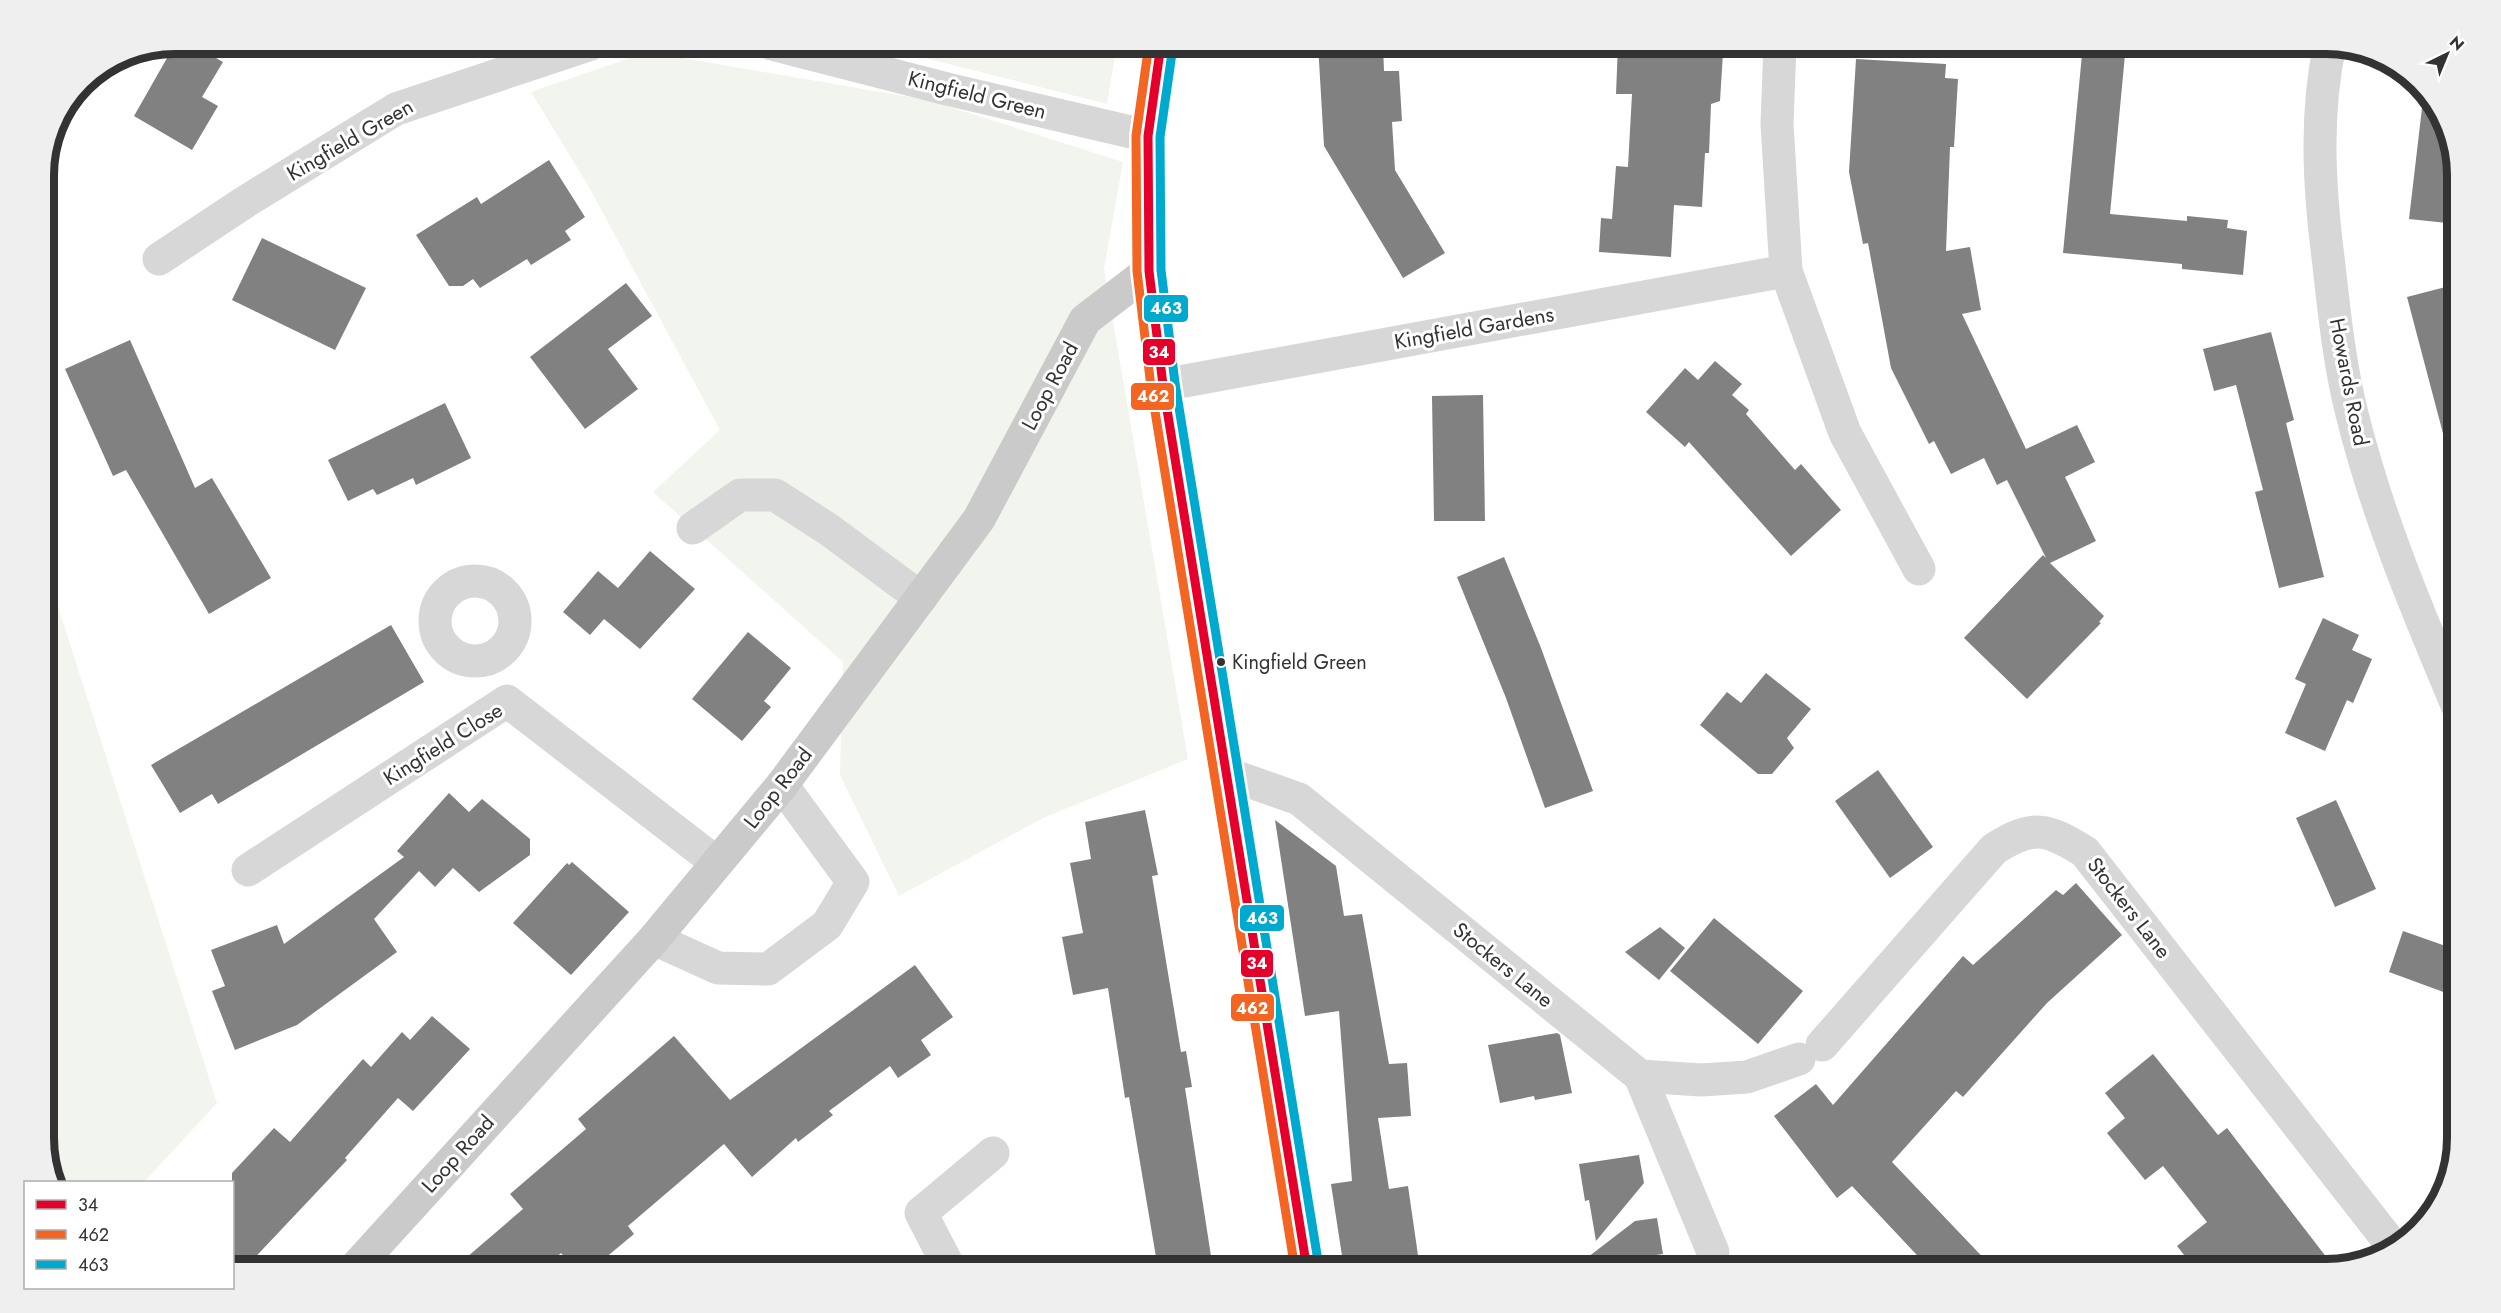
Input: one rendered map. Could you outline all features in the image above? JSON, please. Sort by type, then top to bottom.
[{"type":"main road","points":[[1160,54],[1148,135],[1149,271],[1162,385],[1228,774],[1304,1259]]},
{"type":"main road","name":"Loop Road","points":[[363,1259],[654,939],[782,785],[979,519],[1085,320],[1149,271]]},
{"type":"street","name":"Kingfield Green","points":[[159,259],[245,202],[396,109],[561,54]]},
{"type":"street","name":"Kingfield Green","points":[[811,54],[951,90],[1148,135]]},
{"type":"street","points":[[1780,54],[1777,124],[1786,271],[1845,433],[1919,569]]},
{"type":"street","name":"Howards Road","points":[[2329,54],[2320,122],[2321,183],[2337,329],[2351,413],[2379,508],[2408,587],[2447,681]]},
{"type":"street","name":"Kingfield Gardens","points":[[1162,385],[1786,271]]},
{"type":"street","points":[[693,528],[741,495],[775,495],[828,529],[921,598]]},
{"type":"street","points":[[484,660],[507,701]]},
{"type":"street","name":"Kingfield Close","points":[[248,870],[507,701],[717,863]]},
{"type":"street","name":"Stockers Lane","points":[[1228,774],[1299,799],[1640,1076],[1701,1080],[1747,1077],[1810,1052],[1994,849],[2014,836],[2037,831],[2059,835],[2085,852],[2389,1242]]},
{"type":"street","points":[[654,939],[718,968],[768,969],[827,925],[853,882],[782,785]]},
{"type":"street","points":[[1640,1076],[1713,1252]]},
{"type":"street","points":[[945,1259],[921,1213],[993,1153]]},
{"type":"shaded area","name":"Kingfield Green","points":[[641,54],[659,54],[928,100],[1123,162],[1104,269],[1188,759],[1043,818],[899,896],[840,775],[843,662],[653,492],[720,430],[589,187],[531,92]]},
{"type":"shaded area","points":[[910,54],[1115,54],[1107,104]]},
{"type":"shaded area","points":[[1010,54],[1095,54],[1018,56]]},
{"type":"shaded area","points":[[54,594],[217,1103],[145,1181],[62,1181],[54,1146]]},
{"type":"building","points":[[169,54],[209,54],[223,62],[202,97],[218,106],[192,150],[134,116]]},
{"type":"building","points":[[1319,54],[1383,54],[1384,71],[1399,71],[1402,121],[1392,122],[1395,170],[1445,253],[1403,278],[1324,146]]},
{"type":"building","points":[[1618,54],[1723,54],[1720,101],[1711,104],[1709,153],[1705,153],[1702,207],[1674,205],[1671,257],[1599,252],[1601,218],[1612,219],[1616,166],[1628,167],[1632,94],[1616,94]]},
{"type":"building","points":[[2082,54],[2125,54],[2110,214],[2187,221],[2187,216],[2228,220],[2227,228],[2247,231],[2243,275],[2182,269],[2182,264],[2063,253]]},
{"type":"building","points":[[1856,59],[1946,64],[1945,78],[1958,79],[1954,147],[1950,147],[1946,251],[1970,247],[1981,310],[1962,314],[2026,449],[2077,425],[2095,462],[2065,477],[2096,541],[2050,563],[2104,616],[2099,622],[2101,623],[2027,699],[1964,638],[2043,555],[2046,558],[2007,480],[1997,485],[1984,458],[1951,474],[1934,441],[1929,444],[1891,368],[1868,243],[1863,244],[1849,172]]},
{"type":"building","points":[[2423,102],[2435,121],[2445,151],[2447,223],[2409,219]]},
{"type":"building","points":[[549,160],[585,217],[565,231],[571,240],[531,265],[527,259],[480,288],[473,279],[463,286],[449,286],[416,235],[477,197],[481,204]]},
{"type":"building","points":[[262,238],[366,288],[335,350],[232,300]]},
{"type":"building","points":[[626,283],[652,316],[608,349],[638,389],[585,429],[530,357]]},
{"type":"building","points":[[2447,287],[2447,441],[2445,441],[2407,297]]},
{"type":"building","points":[[2271,332],[2294,420],[2286,423],[2324,577],[2279,588],[2255,492],[2263,490],[2236,385],[2214,391],[2203,349]]},
{"type":"building","points":[[130,340],[195,488],[212,478],[271,578],[209,614],[126,470],[113,476],[65,369]]},
{"type":"building","points":[[1715,361],[1742,384],[1732,395],[1749,410],[1746,414],[1795,470],[1801,464],[1841,510],[1791,556],[1689,442],[1685,447],[1646,412],[1685,368],[1698,380]]},
{"type":"building","points":[[1483,395],[1485,521],[1434,521],[1432,396]]},
{"type":"building","points":[[445,403],[471,458],[416,485],[413,478],[377,495],[373,489],[348,501],[328,460]]},
{"type":"building","points":[[650,551],[695,589],[640,649],[604,619],[590,635],[563,612],[598,571],[618,588]]},
{"type":"building","points":[[1504,557],[1541,648],[1593,791],[1545,808],[1506,698],[1457,577]]},
{"type":"building","points":[[2323,618],[2359,635],[2352,650],[2372,659],[2353,703],[2347,700],[2325,751],[2285,733],[2306,684],[2295,679]]},
{"type":"building","points":[[391,625],[424,682],[218,804],[212,794],[180,813],[151,765]]},
{"type":"building","points":[[748,632],[791,668],[764,701],[771,707],[742,741],[692,699]]},
{"type":"building","points":[[1766,673],[1811,709],[1787,738],[1794,748],[1772,774],[1758,774],[1700,725],[1727,692],[1741,703]]},
{"type":"building","points":[[1878,770],[1933,847],[1890,878],[1835,801]]},
{"type":"building","points":[[449,793],[469,812],[482,799],[530,839],[530,855],[479,892],[453,868],[435,887],[419,871],[374,919],[397,952],[297,1025],[235,1050],[212,991],[225,986],[211,950],[277,925],[284,944],[404,857],[397,851]]},
{"type":"building","points":[[2336,800],[2376,889],[2335,907],[2296,818]]},
{"type":"building","points":[[1145,810],[1158,875],[1152,876],[1181,1052],[1186,1051],[1192,1087],[1185,1088],[1211,1259],[1156,1259],[1129,1097],[1125,1098],[1108,988],[1073,995],[1062,937],[1083,933],[1070,863],[1091,859],[1085,822]]},
{"type":"building","points":[[1275,820],[1336,866],[1344,916],[1362,914],[1389,1064],[1407,1063],[1411,1116],[1378,1118],[1389,1189],[1408,1186],[1419,1259],[1342,1259],[1331,1184],[1352,1181],[1339,1011],[1305,1016]]},
{"type":"building","points":[[572,862],[629,912],[571,975],[513,923],[567,863],[569,865]]},
{"type":"building","points":[[2076,883],[2122,935],[2047,1003],[1963,1097],[1956,1091],[1892,1162],[1984,1259],[1921,1259],[1852,1186],[1837,1198],[1774,1116],[1816,1084],[1833,1105],[1963,956],[1973,965],[2056,890],[2063,895]]},
{"type":"building","points":[[1714,918],[1803,991],[1758,1044],[1670,971]]},
{"type":"building","points":[[1660,927],[1685,948],[1659,980],[1625,952]]},
{"type":"building","points":[[2403,931],[2447,946],[2447,993],[2389,972]]},
{"type":"building","points":[[915,965],[953,1017],[921,1040],[931,1055],[898,1078],[890,1066],[829,1111],[833,1115],[798,1142],[796,1138],[752,1177],[724,1144],[628,1226],[634,1234],[604,1259],[566,1259],[561,1253],[554,1259],[465,1259],[523,1209],[510,1194],[586,1129],[578,1119],[674,1036],[730,1100]]},
{"type":"building","points":[[432,1016],[470,1049],[413,1111],[398,1098],[345,1158],[347,1160],[253,1259],[234,1259],[234,1181],[232,1181],[232,1173],[274,1128],[290,1142],[363,1059],[371,1067],[402,1032],[410,1040]]},
{"type":"building","points":[[1557,1033],[1560,1035],[1572,1093],[1535,1100],[1534,1096],[1500,1103],[1488,1045]]},
{"type":"building","points":[[2153,1054],[2218,1135],[2227,1128],[2328,1259],[2187,1259],[2177,1246],[2207,1222],[2163,1166],[2145,1180],[2107,1133],[2125,1118],[2105,1093]]},
{"type":"building","points":[[1639,1155],[1644,1183],[1596,1241],[1589,1200],[1585,1201],[1579,1164]]},
{"type":"building","points":[[1657,1218],[1663,1254],[1629,1259],[1585,1259],[1635,1221]]},
{"type":"transit line","name":"462","points":[[1148,54],[1136,136],[1137,271],[1151,387],[1293,1259]]},
{"type":"transit line","name":"34","points":[[1160,54],[1148,136],[1149,271],[1163,385],[1305,1259]]},
{"type":"transit line","name":"463","points":[[1172,54],[1160,137],[1161,270],[1175,383],[1318,1259]]},
{"type":"place","name":"Kingfield Green","points":[[1221,662]]}]
